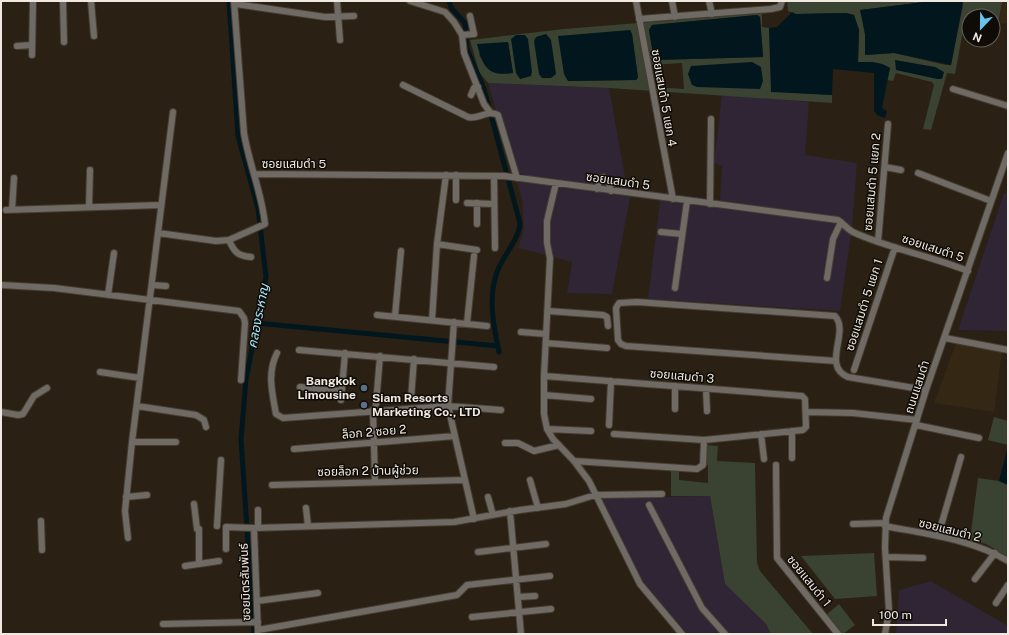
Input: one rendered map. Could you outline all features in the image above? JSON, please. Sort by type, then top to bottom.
[{"type":"street","points":[[32,55],[33,1]]},
{"type":"street","points":[[63,1],[64,42]]},
{"type":"street","points":[[91,1],[94,36]]},
{"type":"street","points":[[337,1],[340,40]]},
{"type":"street","points":[[410,1],[445,12],[454,22],[462,35],[464,53],[485,107],[490,112],[498,114],[516,178]]},
{"type":"street","name":"ซอยแสมดำ 5 แยก 4","points":[[636,1],[673,199]]},
{"type":"street","points":[[672,1],[675,17]]},
{"type":"street","points":[[709,1],[712,14]]},
{"type":"street","points":[[639,19],[777,8],[782,1]]},
{"type":"street","points":[[158,234],[216,241],[229,240],[265,224],[264,211],[244,133],[235,3],[338,17],[354,16]]},
{"type":"street","points":[[462,35],[474,34],[470,16]]},
{"type":"street","points":[[17,46],[32,45]]},
{"type":"street","points":[[403,85],[468,117],[475,117],[490,112]]},
{"type":"street","points":[[471,95],[474,88],[478,87]]},
{"type":"street","points":[[953,89],[1008,106]]},
{"type":"street","points":[[128,538],[126,497],[173,112]]},
{"type":"street","points":[[710,204],[711,119]]},
{"type":"street","name":"ซอยแสมดำ 5 แยก 2","points":[[878,242],[888,124]]},
{"type":"street","name":"ถนนแสมดำ","points":[[885,634],[889,611],[885,525],[926,390],[1008,153]]},
{"type":"street","points":[[885,167],[901,170]]},
{"type":"street","points":[[89,207],[90,170]]},
{"type":"street","points":[[918,173],[991,201]]},
{"type":"street","name":"ซอยแสมดำ 5","points":[[254,174],[504,176],[838,220],[853,233],[945,262],[968,271]]},
{"type":"street","points":[[432,320],[437,244],[446,175]]},
{"type":"street","points":[[456,175],[456,200]]},
{"type":"street","points":[[494,176],[495,248]]},
{"type":"street","points":[[597,189],[600,179],[603,177],[609,182],[610,191]]},
{"type":"street","points":[[14,178],[9,210],[161,205]]},
{"type":"street","points":[[556,183],[547,221],[547,242],[550,258],[544,376],[544,414],[547,429],[589,481],[640,584],[682,634]]},
{"type":"street","points":[[675,288],[687,201]]},
{"type":"street","points":[[467,203],[494,204]]},
{"type":"street","points":[[477,203],[477,224]]},
{"type":"street","points":[[827,278],[833,239],[841,222]]},
{"type":"street","points":[[661,232],[682,234]]},
{"type":"street","points":[[229,240],[233,250],[237,254],[251,257]]},
{"type":"street","points":[[437,244],[476,253],[467,323]]},
{"type":"street","name":"ซอยแสมดำ 5 แยก 1","points":[[854,370],[895,247]]},
{"type":"street","points":[[395,316],[401,252]]},
{"type":"street","points":[[108,295],[114,253]]},
{"type":"street","points":[[1,284],[150,299],[233,310],[242,313],[245,323],[241,380]]},
{"type":"street","points":[[152,285],[166,286]]},
{"type":"street","points":[[836,361],[626,346],[621,344],[618,340],[616,308],[619,303],[637,302],[835,316],[838,323],[836,368],[840,374],[848,377],[926,390]]},
{"type":"street","points":[[548,311],[603,315],[607,317],[608,326]]},
{"type":"street","points":[[377,315],[487,326]]},
{"type":"street","points":[[454,322],[448,406],[474,518]]},
{"type":"street","points":[[521,332],[546,334]]},
{"type":"street","points":[[944,338],[1008,350]]},
{"type":"street","points":[[546,344],[607,348]]},
{"type":"street","points":[[299,350],[494,367]]},
{"type":"street","points":[[277,352],[272,363],[271,380],[276,414],[278,416],[292,418],[373,410],[448,406],[501,410]]},
{"type":"street","points":[[341,400],[345,353]]},
{"type":"street","points":[[376,404],[380,356]]},
{"type":"street","points":[[411,399],[414,359]]},
{"type":"street","points":[[100,372],[140,378]]},
{"type":"street","name":"ซอยแสมดำ 3","points":[[544,376],[802,396],[805,399],[806,412]]},
{"type":"street","points":[[609,426],[611,381]]},
{"type":"street","points":[[675,386],[675,409]]},
{"type":"street","points":[[300,387],[342,391]]},
{"type":"street","points":[[1,412],[18,415],[23,414],[34,396],[47,388]]},
{"type":"street","points":[[706,389],[707,411]]},
{"type":"street","points":[[544,395],[591,399]]},
{"type":"street","points":[[137,406],[196,415],[204,420],[206,427]]},
{"type":"street","points":[[373,410],[375,482]]},
{"type":"street","points":[[614,434],[704,440],[792,431],[805,429],[806,412],[853,413],[917,422],[979,438]]},
{"type":"street","points":[[547,429],[591,431]]},
{"type":"street","points":[[792,431],[792,458]]},
{"type":"street","points":[[761,434],[764,459]]},
{"type":"street","name":"ล็อก 2 ซอย 2","points":[[294,449],[455,436]]},
{"type":"street","points":[[574,461],[697,469],[703,465],[704,440]]},
{"type":"street","points":[[132,442],[176,442]]},
{"type":"street","points":[[505,443],[518,443],[534,451],[559,445]]},
{"type":"street","points":[[938,536],[961,457]]},
{"type":"street","points":[[217,526],[221,460]]},
{"type":"street","name":"ซอยแสมดำ 1","points":[[776,465],[776,555],[838,634]]},
{"type":"street","name":"ซอยล็อก 2 บ้านผู้ช่วย","points":[[272,485],[464,480]]},
{"type":"street","points":[[530,480],[538,508]]},
{"type":"street","points":[[226,549],[226,527],[252,528],[454,522],[510,511],[566,504],[595,495],[662,494]]},
{"type":"street","points":[[126,497],[147,495]]},
{"type":"street","points":[[488,497],[492,515]]},
{"type":"street","points":[[194,504],[198,529],[199,564]]},
{"type":"street","points":[[649,505],[702,608],[725,634]]},
{"type":"street","points":[[306,508],[308,526]]},
{"type":"street","name":"ซอยมิตรสัมพันธ์","points":[[258,510],[252,528],[257,601],[255,623],[258,632]]},
{"type":"street","points":[[510,511],[521,634]]},
{"type":"street","points":[[41,520],[42,550]]},
{"type":"street","name":"ซอยแสมดำ 2","points":[[853,524],[885,525],[938,536],[995,553],[1008,561]]},
{"type":"street","points":[[478,552],[546,544]]},
{"type":"street","points":[[975,579],[995,553]]},
{"type":"street","points":[[886,557],[923,558]]},
{"type":"street","points":[[185,566],[219,561]]},
{"type":"street","points":[[258,632],[457,595],[468,584],[550,576]]},
{"type":"street","points":[[996,603],[1008,585]]},
{"type":"street","points":[[257,601],[318,593]]},
{"type":"street","points":[[518,597],[535,596]]},
{"type":"street","points":[[472,618],[551,609]]},
{"type":"street","points":[[163,624],[255,623]]},
{"type":"shaded area","points":[[969,1],[1008,1],[1008,23],[1001,24],[1001,8],[969,8]]},
{"type":"shaded area","points":[[488,83],[609,88],[627,188],[720,200],[722,166],[714,163],[722,94],[809,102],[805,155],[857,163],[852,227],[840,311],[648,299],[660,201],[630,197],[612,294],[567,293],[572,262],[518,248],[524,229],[522,199]]},
{"type":"shaded area","points":[[1004,193],[1008,194],[1008,331],[958,330]]},
{"type":"shaded area","points":[[958,338],[1003,345],[994,412],[934,403]]},
{"type":"shaded area","points":[[710,496],[725,584],[766,624],[771,634],[688,634],[644,584],[599,498]]},
{"type":"shaded area","points":[[931,581],[1008,626],[1008,634],[896,634],[899,590]]},
{"type":"green space","points":[[787,1],[932,1],[861,10],[865,34],[865,55],[894,53],[946,65],[951,65],[961,15],[961,42],[955,74],[947,73],[931,130],[923,129],[934,85],[932,82],[896,73],[893,81],[887,80],[890,68],[872,62],[858,62],[859,30],[854,15],[846,13],[796,14],[788,11]]},
{"type":"green space","points":[[961,1],[1002,1],[1001,8],[962,8]]},
{"type":"green space","points":[[762,13],[762,27],[769,28],[772,91],[832,95],[832,103],[609,88],[488,83],[479,72],[470,40],[564,29]],"holes":[[[757,15],[760,17],[763,57],[654,60],[649,30],[652,25]],[[630,30],[632,34],[638,78],[636,80],[568,81]],[[508,42],[513,72],[492,71],[482,61],[479,54]],[[682,63],[684,89],[654,87],[651,65]]]},
{"type":"green space","points":[[994,417],[1008,421],[1008,445],[988,440]]},
{"type":"green space","points":[[707,445],[718,446],[717,461],[755,463],[757,563],[760,571],[813,634],[771,634],[766,624],[725,584],[710,496],[671,496],[671,469],[679,470],[679,480],[708,483],[708,465],[705,465]]},
{"type":"green space","points":[[978,478],[999,481],[1008,485],[1008,557],[986,544],[970,540]]},
{"type":"green space","points":[[874,553],[877,596],[835,599],[801,556]]},
{"type":"green space","points":[[839,604],[855,625],[843,634],[826,615]]},
{"type":"water","points":[[932,1],[963,2],[951,65],[894,53],[865,55],[865,34],[860,10]]},
{"type":"water","points":[[792,12],[796,14],[846,13],[854,15],[859,30],[858,62],[878,63],[890,68],[882,108],[887,111],[885,118],[877,115],[874,111],[874,73],[833,69],[832,95],[771,92],[769,28],[777,27]]},
{"type":"water","points":[[757,15],[760,17],[763,57],[654,60],[649,30],[652,25]]},
{"type":"water","points":[[630,30],[632,34],[638,77],[636,80],[568,81],[564,74],[558,36]]},
{"type":"water","points":[[546,34],[551,40],[556,74],[551,78],[542,78],[539,74],[534,41],[536,37]]},
{"type":"water","points":[[516,35],[525,35],[528,39],[532,72],[531,76],[520,79],[516,73],[511,39]]},
{"type":"water","points":[[508,42],[513,73],[505,74],[492,72],[484,64],[477,44]]},
{"type":"water","points":[[895,60],[935,67],[944,72],[942,79],[896,70]]},
{"type":"water","points":[[752,62],[761,67],[763,81],[760,89],[697,87],[692,85],[688,74],[691,66]]},
{"type":"water","points":[[1008,446],[1008,485],[999,481]]},
{"type":"waterway","name":"คลองระหาญ","points":[[229,1],[238,136],[258,208],[266,277],[246,379],[241,439],[254,634]]},
{"type":"waterway","points":[[449,1],[452,9],[465,23],[467,49],[484,89],[520,223],[517,236],[498,268],[492,294],[495,333],[499,352]]},
{"type":"waterway","points":[[256,323],[498,346]]},
{"type":"place","name":"Bangkok Limousine","points":[[364,388]]},
{"type":"place","name":"Siam Resorts Marketing Co., LTD","points":[[364,405]]}]
